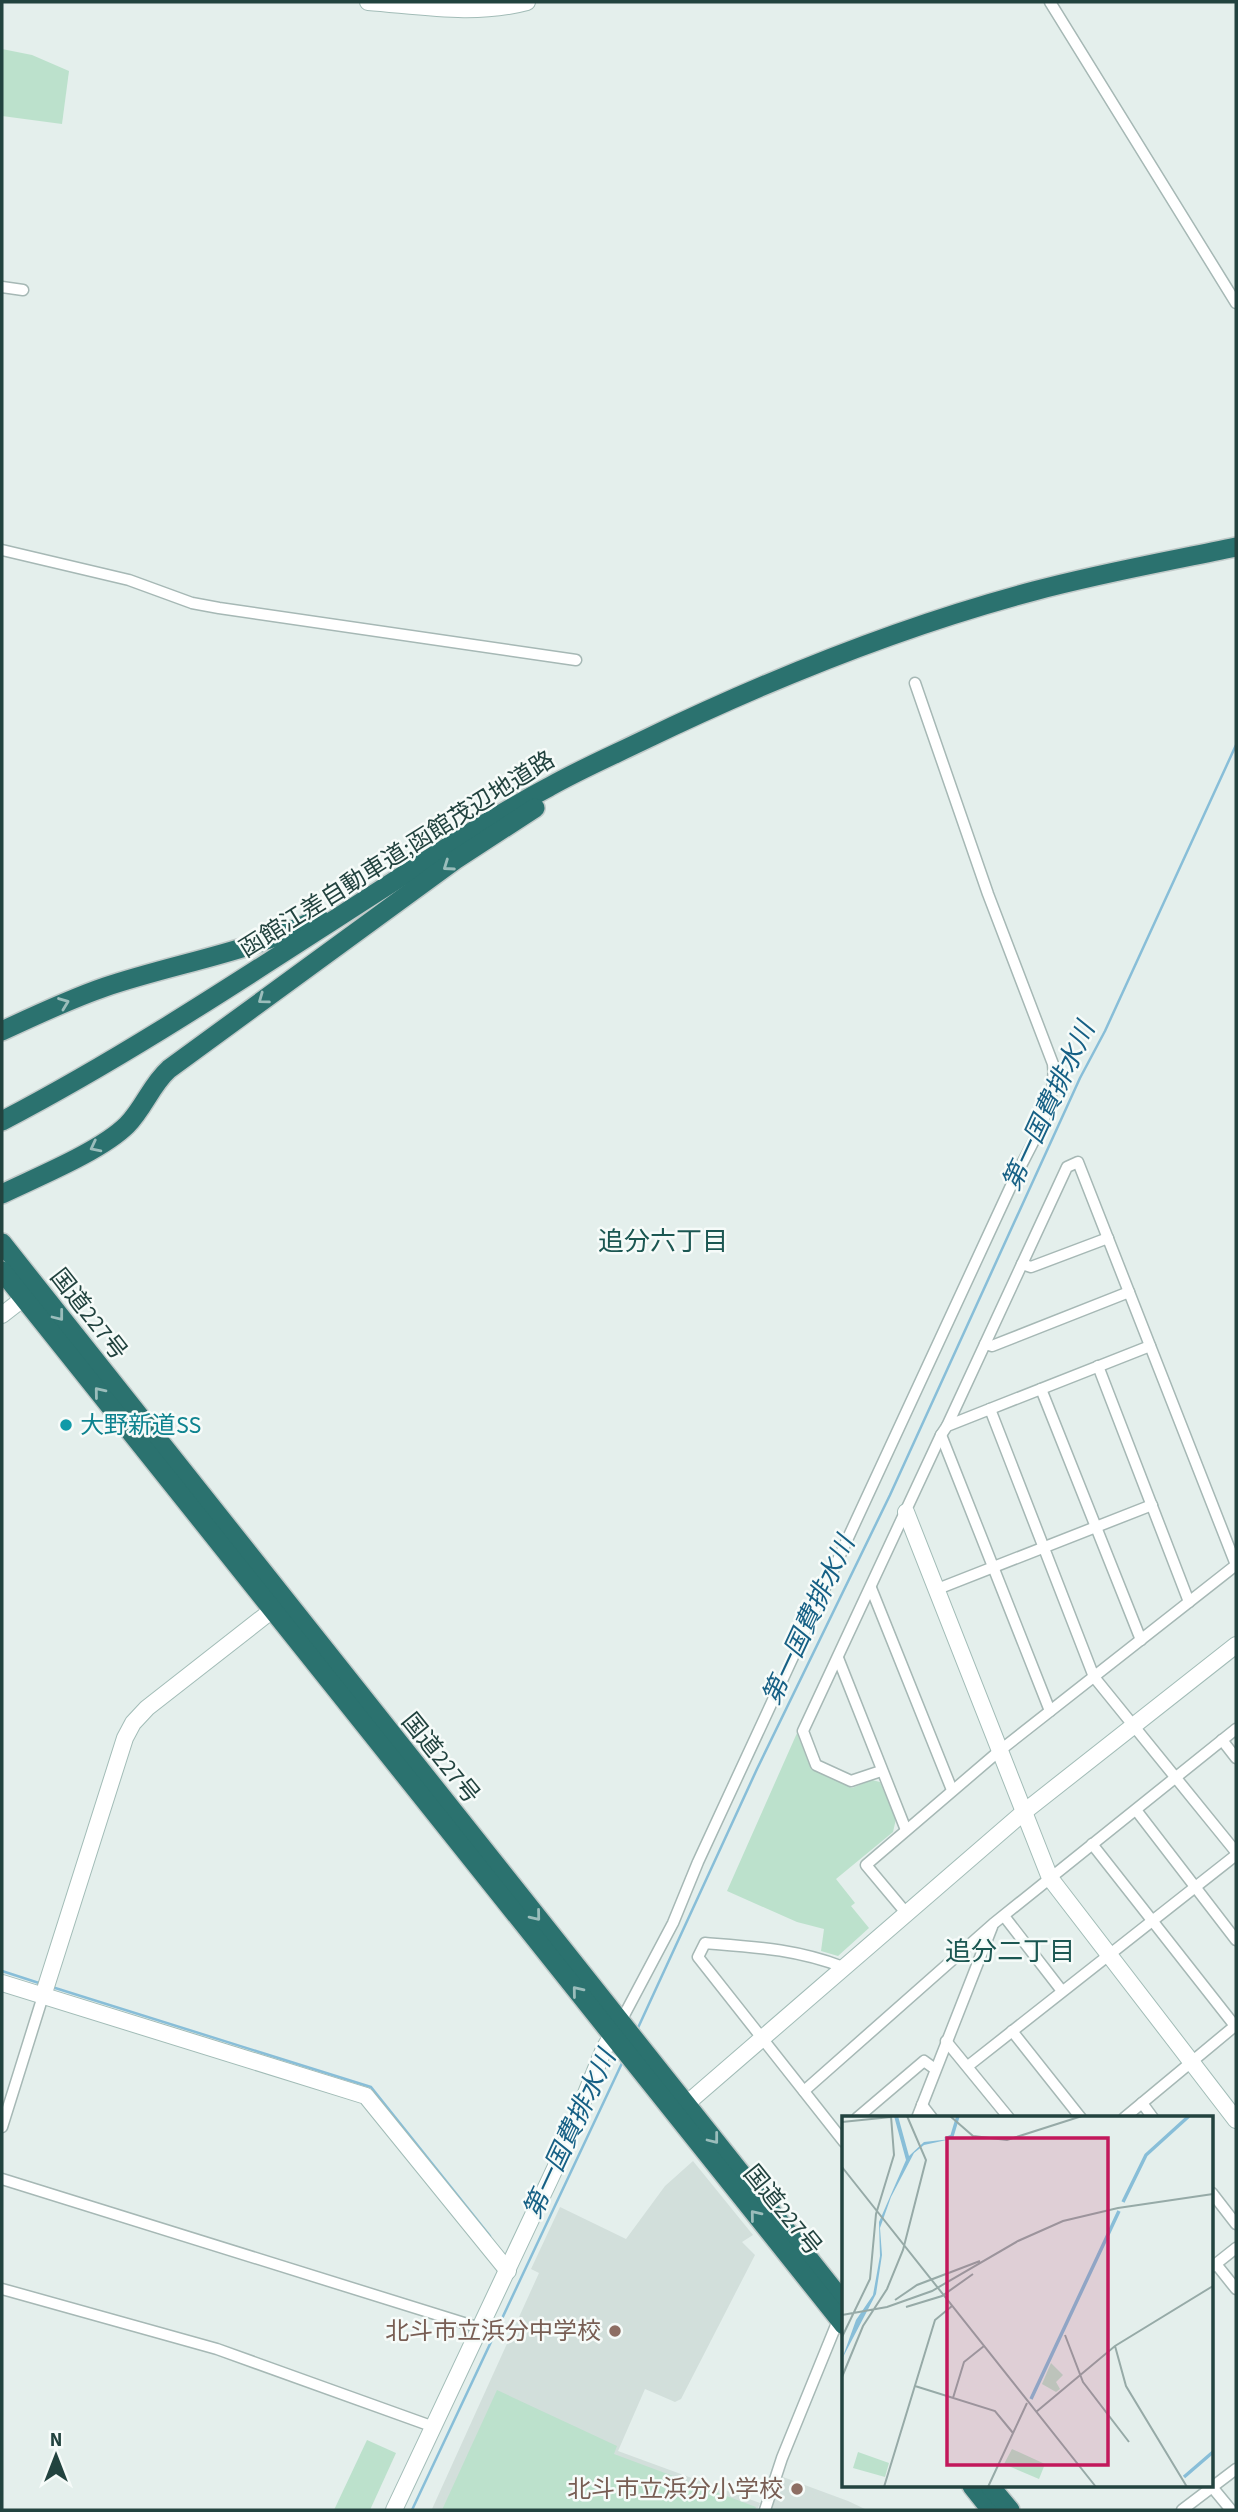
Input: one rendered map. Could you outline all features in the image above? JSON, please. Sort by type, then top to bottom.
[{"type":"highway","name":"函館江差自動車道;函館茂辺地道路","points":[[2,1121],[162,1030],[491,820],[547,794],[683,721],[746,692],[893,634],[1046,588],[1123,569],[1236,547]]},
{"type":"highway","points":[[2,1194],[110,1140],[141,1110],[157,1080],[169,1069],[547,794]]},
{"type":"highway","points":[[2,1031],[106,987],[264,941],[374,894]]},
{"type":"highway","name":"国道227号","points":[[2,1243],[30,1293],[842,2309]]},
{"type":"highway","name":"国道227号","points":[[2,1271],[30,1293]]},
{"type":"highway","points":[[974,2488],[991,2510]]},
{"type":"highway","points":[[992,2488],[1010,2510]]},
{"type":"street","points":[[368,2],[458,10],[509,7],[527,2]]},
{"type":"street","points":[[1050,2],[1236,303]]},
{"type":"street","points":[[2,287],[23,290]]},
{"type":"street","points":[[2,550],[129,580],[192,603],[576,660]]},
{"type":"street","points":[[400,2509],[434,2427],[559,2161],[604,2049],[620,2033],[673,1923],[721,1812],[1016,1175],[1041,1127],[1053,1092],[1053,1064],[988,894],[915,683]]},
{"type":"street","points":[[881,1771],[852,1781],[816,1765],[803,1731],[1067,1167],[1078,1162],[1236,1566],[998,1752],[866,1865],[907,1914]]},
{"type":"street","points":[[1022,1265],[1031,1266],[1108,1238]]},
{"type":"street","points":[[985,1343],[992,1346],[1129,1292]]},
{"type":"street","points":[[2,1315],[30,1293]]},
{"type":"street","points":[[944,1431],[990,1409],[1150,1346]]},
{"type":"street","points":[[1098,1366],[1189,1602]]},
{"type":"street","points":[[1041,1389],[1141,1640]]},
{"type":"street","points":[[968,2066],[1236,1853],[1178,1777],[1094,1677],[990,1409]]},
{"type":"street","points":[[944,1431],[993,1568],[1050,1711]]},
{"type":"street","points":[[935,1590],[1152,1505]]},
{"type":"street","points":[[905,1512],[1050,1878],[1191,2062],[1233,2109]]},
{"type":"street","points":[[871,1588],[952,1790]]},
{"type":"street","points":[[2,2127],[125,1738],[133,1723],[147,1708],[279,1605]]},
{"type":"street","points":[[680,2109],[1024,1812],[1236,1645]]},
{"type":"street","points":[[838,1658],[905,1830]]},
{"type":"street","points":[[804,2091],[993,1924],[1236,1729]]},
{"type":"street","points":[[1222,1740],[1236,1759]]},
{"type":"street","points":[[1136,1810],[1236,1940]]},
{"type":"street","points":[[1092,1844],[1236,2026],[1126,2116]]},
{"type":"street","points":[[1004,1916],[1062,1991]]},
{"type":"street","points":[[918,2116],[993,1924]]},
{"type":"street","points":[[842,2135],[698,1957],[705,1943],[790,1951],[844,1967]]},
{"type":"street","points":[[2,1983],[46,1989],[366,2096],[508,2271]]},
{"type":"street","points":[[1012,2031],[1078,2116]]},
{"type":"street","points":[[946,2041],[1007,2116]]},
{"type":"street","points":[[859,2116],[923,2060],[935,2069]]},
{"type":"street","points":[[1142,2103],[1152,2116]]},
{"type":"street","points":[[922,2105],[930,2116]]},
{"type":"street","points":[[2,2179],[480,2328]]},
{"type":"street","points":[[1214,2196],[1236,2224]]},
{"type":"street","points":[[1236,2248],[1214,2266],[1236,2289]]},
{"type":"street","points":[[2,2289],[216,2349],[434,2427]]},
{"type":"street","points":[[765,2510],[782,2458],[842,2312]]},
{"type":"street","points":[[1214,2486],[1236,2469]]},
{"type":"street","points":[[1182,2510],[1211,2488]]},
{"type":"street","points":[[1213,2488],[1231,2510]]},
{"type":"shaded area","name":"北斗市立浜分中学校","points":[[693,2161],[753,2235],[742,2242],[755,2255],[681,2399],[675,2402],[645,2389],[618,2451],[760,2503],[757,2510],[432,2509],[539,2273],[531,2269],[560,2207],[626,2239],[665,2186]]},
{"type":"shaded area","name":"北斗市立浜分小学校","points":[[783,2477],[848,2501],[867,2510],[770,2510]]},
{"type":"green space","points":[[2,49],[32,55],[69,71],[62,124],[2,116]]},
{"type":"green space","points":[[797,1733],[811,1769],[852,1788],[872,1780],[880,1782],[896,1819],[893,1832],[836,1879],[855,1903],[851,1906],[869,1928],[838,1956],[821,1951],[824,1929],[797,1922],[727,1891]]},
{"type":"green space","points":[[497,2390],[617,2446],[614,2454],[756,2507],[755,2510],[442,2510]]},
{"type":"green space","points":[[367,2440],[396,2453],[370,2510],[334,2510]]},
{"type":"waterway","name":"第一国費排水川","points":[[637,2030],[757,1769],[890,1495],[1080,1078],[1105,1031],[1236,745]]},
{"type":"waterway","points":[[2,1971],[42,1984]]},
{"type":"waterway","points":[[52,1987],[371,2087],[490,2236]]},
{"type":"waterway","name":"第一国費排水川","points":[[412,2510],[623,2061]]},
{"type":"place","name":"大野新道SS","points":[[66,1425]]},
{"type":"place","name":"北斗市立浜分中学校","points":[[615,2331]]},
{"type":"place","name":"北斗市立浜分小学校","points":[[797,2489]]},
{"type":"district","name":"追分六丁目","points":[[663,1241]]},
{"type":"district","name":"追分二丁目","points":[[1010,1951]]}]
